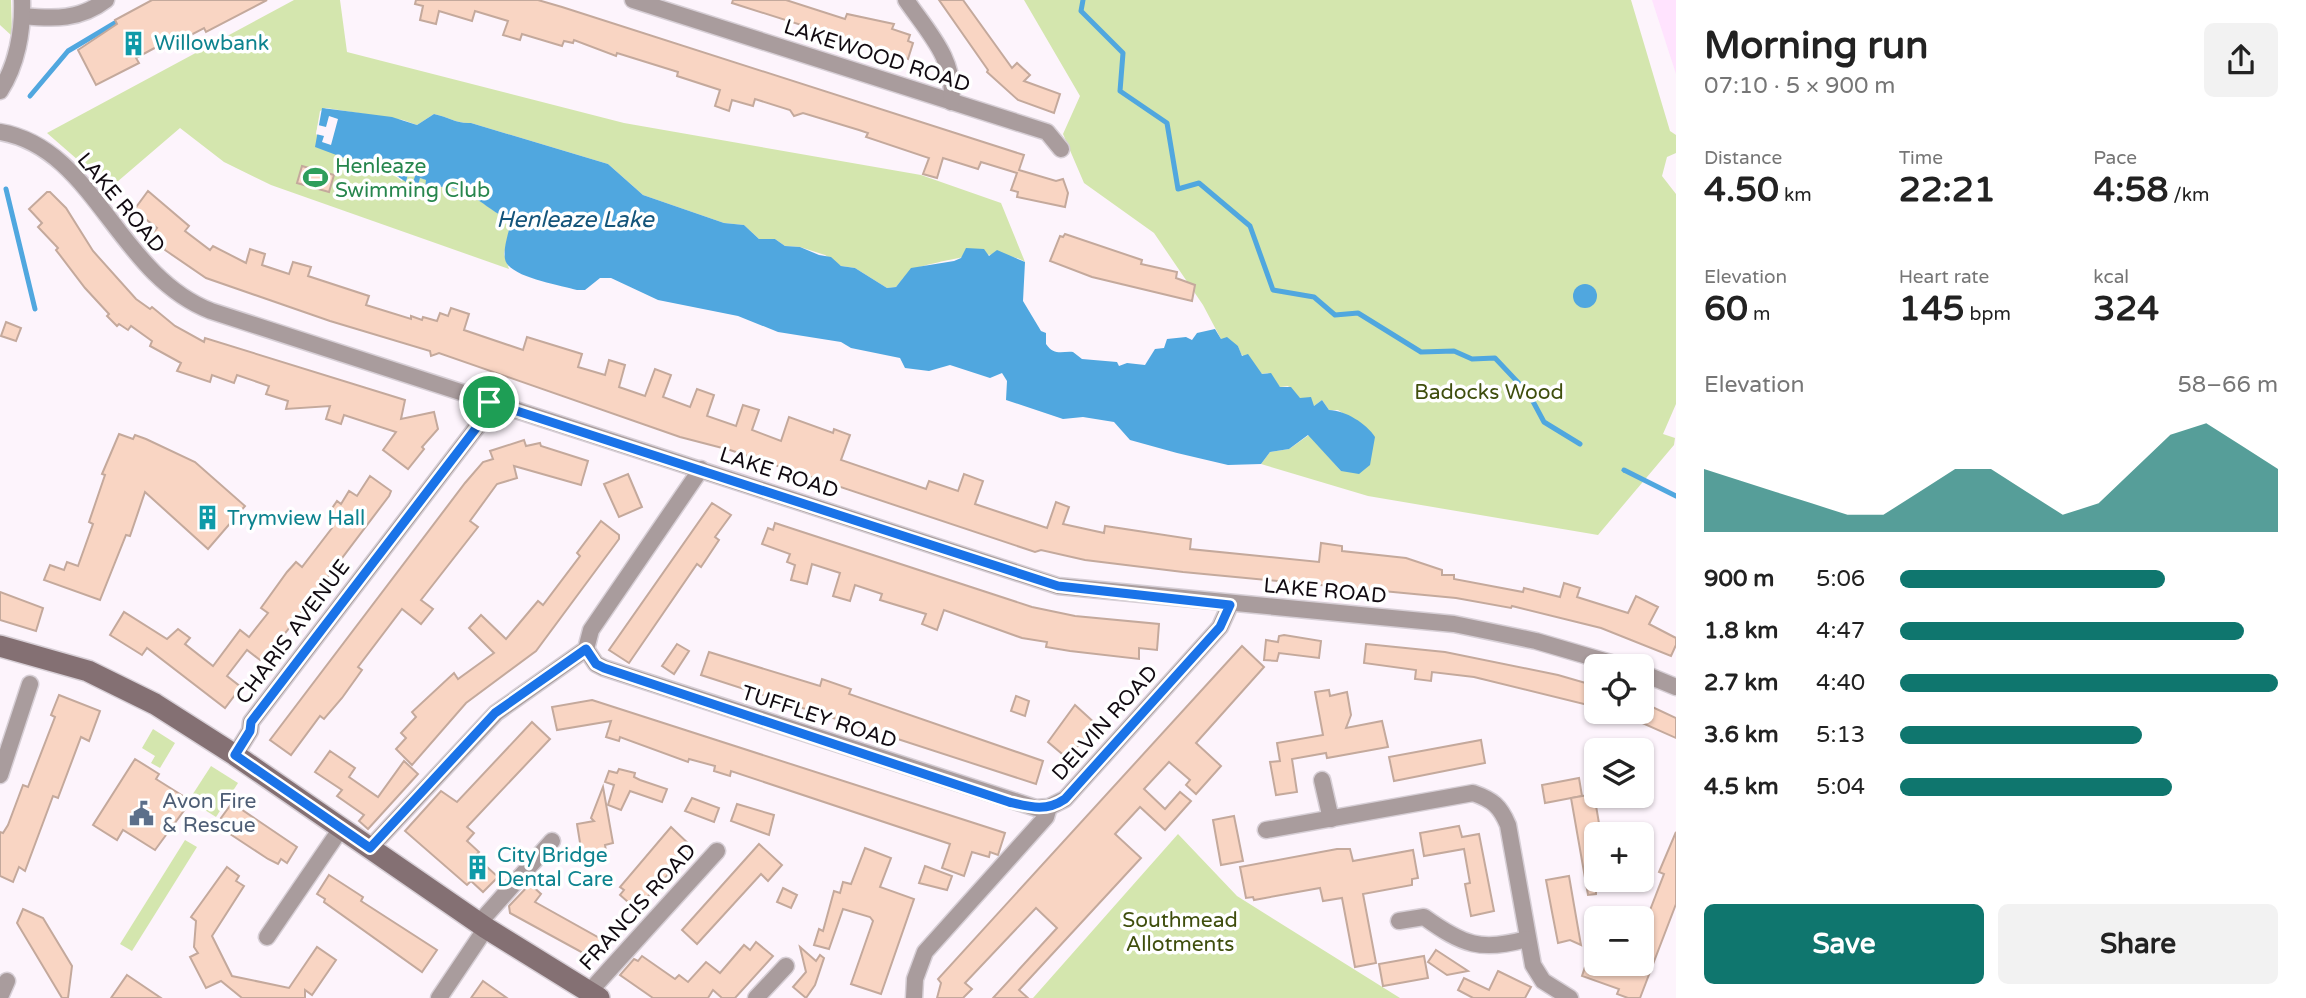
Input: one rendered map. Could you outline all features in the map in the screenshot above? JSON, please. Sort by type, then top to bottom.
[{"type":"main road","points":[[0,646],[111,681],[155,704],[342,827],[483,926],[595,995]]},
{"type":"street","points":[[0,91],[11,75],[23,8],[68,18],[97,7],[106,0]]},
{"type":"street","name":"LAKEWOOD ROAD","points":[[633,0],[1047,132],[1061,149]]},
{"type":"street","points":[[906,0],[948,61],[953,88],[951,102]]},
{"type":"street","name":"LAKE ROAD","points":[[0,132],[47,149],[85,188],[146,268],[195,304],[489,402],[1058,586],[1230,605],[1454,624],[1536,641],[1584,655]]},
{"type":"street","name":"CHARIS AVENUE","points":[[235,755],[250,731],[251,722],[480,423],[489,402]]},
{"type":"street","points":[[370,848],[495,713],[586,649],[591,630],[701,470]]},
{"type":"street","name":"DELVIN ROAD","points":[[914,998],[915,979],[925,952],[1046,817],[1049,807],[1065,799],[1220,627],[1230,605]]},
{"type":"street","name":"TUFFLEY ROAD","points":[[586,649],[596,664],[604,668],[1009,802],[1036,808],[1049,807]]},
{"type":"street","points":[[1654,678],[1676,687]]},
{"type":"street","points":[[0,775],[30,684]]},
{"type":"street","points":[[1322,780],[1331,819]]},
{"type":"street","points":[[1266,830],[1473,793],[1489,799],[1502,808],[1508,825],[1533,965],[1543,981],[1570,998]]},
{"type":"street","points":[[267,937],[342,827]]},
{"type":"street","points":[[439,998],[483,926],[552,841]]},
{"type":"street","name":"FRANCIS ROAD","points":[[595,995],[717,851]]},
{"type":"street","points":[[1399,922],[1424,917],[1440,929],[1484,947],[1527,939]]},
{"type":"street","points":[[756,998],[786,966]]},
{"type":"street","points":[[0,997],[7,981]]},
{"type":"shaded area","points":[[1652,0],[1676,0],[1676,74]]},
{"type":"green space","points":[[0,0],[11,0],[12,36],[0,25]]},
{"type":"green space","points":[[294,0],[340,0],[347,52],[624,123],[921,175],[1001,203],[1025,262],[1002,255],[956,258],[914,269],[896,287],[887,288],[855,268],[841,266],[825,255],[800,247],[785,246],[775,239],[759,239],[744,225],[724,223],[643,195],[608,164],[434,114],[417,125],[403,120],[326,108],[320,111],[316,134],[350,158],[368,167],[389,172],[402,181],[408,174],[415,176],[413,184],[420,178],[427,180],[425,187],[452,187],[471,195],[511,221],[504,254],[509,269],[271,185],[224,162],[180,128],[110,188],[47,133]]},
{"type":"green space","name":"Badocks Wood","points":[[1024,0],[1631,0],[1670,131],[1676,135],[1676,153],[1667,157],[1662,176],[1676,194],[1676,404],[1663,434],[1675,438],[1674,445],[1598,535],[1368,496],[1261,464],[1270,452],[1289,449],[1309,435],[1341,471],[1351,471],[1357,423],[1338,410],[1329,410],[1322,400],[1314,406],[1300,399],[1288,386],[1280,387],[1268,373],[1262,374],[1241,354],[1238,346],[1221,339],[1203,305],[1154,233],[1084,183],[1063,134],[1080,96]]},
{"type":"green space","points":[[153,729],[175,743],[160,768],[151,763],[155,756],[142,748]]},
{"type":"green space","points":[[211,766],[238,783],[216,817],[189,800]]},
{"type":"green space","name":"Southmead Allotments","points":[[1178,834],[1237,896],[1400,998],[1033,998]]},
{"type":"green space","points":[[185,840],[197,847],[132,951],[120,944]]},
{"type":"water","name":"Henleaze Lake","points":[[322,108],[392,117],[417,125],[434,114],[608,164],[643,195],[724,223],[744,225],[759,239],[775,239],[785,246],[800,247],[831,257],[841,266],[855,268],[887,288],[896,287],[911,268],[954,261],[961,258],[966,248],[984,249],[989,256],[997,250],[1025,262],[1023,301],[1041,331],[1046,333],[1046,344],[1052,350],[1073,352],[1082,359],[1117,362],[1119,366],[1127,363],[1145,365],[1155,349],[1164,348],[1167,339],[1186,337],[1192,340],[1197,333],[1215,329],[1221,339],[1227,337],[1238,346],[1242,356],[1248,354],[1262,374],[1271,373],[1280,387],[1291,387],[1300,398],[1311,397],[1314,406],[1322,400],[1329,410],[1348,415],[1367,427],[1375,437],[1370,465],[1359,474],[1341,471],[1308,435],[1289,449],[1270,452],[1261,464],[1228,465],[1130,440],[1114,422],[1083,417],[1063,419],[1006,400],[1007,381],[1002,373],[990,378],[950,365],[929,371],[905,368],[900,358],[851,348],[841,342],[778,332],[738,316],[658,300],[611,278],[600,278],[585,290],[536,279],[515,271],[505,259],[505,245],[511,221],[471,196],[451,188],[425,188],[426,180],[420,178],[418,186],[412,185],[415,176],[408,174],[406,182],[383,167],[363,165],[315,147]]},
{"type":"water","points":[[1585,284],[1596,291],[1597,296],[1590,307],[1585,308],[1574,301],[1573,296],[1580,285]]},
{"type":"pier","points":[[329,116],[338,119],[331,145],[322,142],[324,136],[316,134],[318,125],[326,127]]},
{"type":"building","name":"Willowbank","points":[[152,0],[267,0],[206,32],[204,28],[164,49],[162,44],[136,58],[139,63],[96,85],[78,50],[117,24],[115,20]]},
{"type":"building","points":[[416,0],[538,0],[562,7],[1024,155],[1019,170],[1056,181],[1063,179],[1068,193],[1065,207],[1017,197],[1018,192],[1011,190],[1017,173],[981,162],[978,169],[943,158],[937,178],[923,174],[929,158],[866,137],[868,133],[803,113],[794,116],[790,110],[755,99],[753,106],[732,100],[729,111],[715,106],[720,90],[677,76],[678,72],[617,53],[616,56],[574,40],[573,43],[564,41],[562,46],[522,34],[520,40],[503,35],[508,21],[475,11],[472,21],[439,11],[436,24],[420,20],[423,6],[415,4]]},
{"type":"building","points":[[733,0],[786,0],[845,19],[847,14],[894,24],[892,29],[910,35],[908,41],[913,43],[908,59],[732,3]]},
{"type":"building","points":[[939,0],[963,0],[1012,68],[1017,63],[1030,75],[1024,81],[1060,94],[1054,113],[1018,100],[987,72]]},
{"type":"building","points":[[302,166],[334,175],[329,192],[297,183]]},
{"type":"building","points":[[148,191],[189,226],[185,231],[210,250],[213,246],[246,263],[250,249],[265,254],[262,265],[289,274],[293,262],[311,267],[308,276],[369,296],[366,305],[411,319],[411,316],[437,321],[440,313],[448,316],[451,308],[469,314],[464,330],[523,350],[527,337],[582,354],[578,367],[605,375],[609,360],[625,365],[619,387],[645,396],[655,369],[671,375],[663,397],[690,407],[697,389],[714,395],[707,416],[736,426],[743,405],[759,410],[752,430],[781,441],[789,417],[833,433],[834,429],[850,435],[841,460],[926,489],[929,481],[958,491],[964,474],[983,481],[975,504],[1047,528],[1056,502],[1069,507],[1063,524],[1104,533],[1105,526],[1191,539],[1190,549],[1319,562],[1321,543],[1342,546],[1342,551],[1406,558],[1442,570],[1442,575],[1454,575],[1454,579],[1523,592],[1524,588],[1560,597],[1564,583],[1580,588],[1577,597],[1628,613],[1636,596],[1658,607],[1649,624],[1676,638],[1676,645],[1671,656],[1601,628],[1512,606],[1511,608],[1456,598],[1183,572],[1085,560],[1041,550],[1035,552],[730,450],[680,437],[439,353],[431,356],[430,351],[330,321],[206,278],[165,250],[163,242],[152,234],[157,228],[134,210]]},
{"type":"building","points":[[47,192],[66,208],[93,251],[136,299],[150,309],[152,307],[175,326],[204,342],[205,338],[405,400],[401,419],[434,412],[438,429],[408,469],[383,450],[396,432],[344,415],[341,424],[326,419],[330,406],[286,409],[288,401],[266,394],[269,386],[237,375],[234,383],[212,375],[210,382],[177,371],[181,363],[150,346],[152,341],[131,326],[128,330],[119,324],[117,326],[107,316],[109,314],[56,250],[58,248],[38,227],[42,223],[29,209]]},
{"type":"building","points":[[1065,234],[1142,260],[1141,264],[1177,272],[1176,278],[1195,285],[1192,301],[1092,277],[1050,261],[1060,236]]},
{"type":"building","points":[[6,322],[21,328],[16,341],[1,336]]},
{"type":"building","name":"Trymview Hall","points":[[119,434],[133,439],[135,435],[146,439],[195,462],[245,506],[208,549],[145,492],[130,536],[126,535],[100,600],[44,580],[50,565],[64,570],[67,562],[78,566],[93,524],[89,522],[105,475],[102,474]]},
{"type":"building","points":[[524,440],[526,446],[540,443],[541,446],[588,461],[581,485],[514,466],[517,478],[497,484],[470,521],[478,527],[421,600],[433,609],[421,624],[402,609],[358,667],[362,670],[342,698],[324,719],[320,716],[291,755],[270,740],[465,483],[483,462],[493,459],[490,451]]},
{"type":"building","points":[[628,474],[642,507],[619,517],[604,484]]},
{"type":"building","points":[[370,476],[391,491],[389,496],[286,632],[260,660],[247,650],[227,676],[241,687],[225,708],[147,648],[142,655],[110,635],[124,612],[167,639],[178,629],[190,638],[185,644],[213,666],[240,630],[249,637],[268,613],[261,608],[287,572],[296,562],[302,567],[332,528],[328,525],[334,518],[328,514],[337,501],[341,504],[349,491],[357,496]]},
{"type":"building","points":[[712,503],[731,515],[715,537],[719,540],[701,567],[697,564],[629,663],[609,650]]},
{"type":"building","points":[[601,521],[619,535],[619,539],[536,651],[466,703],[412,765],[396,749],[406,738],[401,733],[416,717],[412,712],[454,673],[458,679],[494,653],[469,628],[481,615],[506,639],[538,601],[543,605],[580,556],[577,553]]},
{"type":"building","points":[[775,523],[1032,607],[1075,616],[1159,624],[1157,650],[1139,648],[1139,659],[1046,647],[1047,642],[1022,638],[944,610],[937,630],[922,624],[926,614],[880,600],[882,594],[855,585],[850,601],[833,596],[840,573],[812,564],[807,584],[791,580],[795,565],[787,562],[790,554],[762,544],[768,528],[773,530]]},
{"type":"building","points":[[0,592],[43,608],[36,631],[0,620]]},
{"type":"building","points":[[1279,636],[1321,641],[1319,658],[1279,653],[1277,661],[1264,660],[1266,640],[1278,642]]},
{"type":"building","points":[[677,644],[689,651],[674,674],[662,666]]},
{"type":"building","points":[[1366,644],[1445,652],[1584,683],[1584,704],[1474,677],[1432,672],[1431,681],[1415,679],[1416,670],[1364,663]]},
{"type":"building","points":[[1242,646],[1264,667],[1196,743],[1221,766],[1196,794],[1186,785],[1190,780],[1169,762],[1144,789],[1165,809],[1180,792],[1191,801],[1165,830],[1140,807],[1115,834],[1141,858],[1019,990],[1028,998],[993,998],[1057,928],[1036,908],[965,983],[972,989],[963,998],[937,998],[941,983],[938,979]]},
{"type":"building","points":[[709,652],[820,686],[822,679],[851,689],[849,694],[1043,761],[1036,784],[701,675]]},
{"type":"building","points":[[1329,690],[1330,696],[1347,692],[1351,715],[1346,728],[1382,721],[1388,747],[1327,758],[1326,753],[1292,759],[1297,792],[1276,795],[1270,762],[1280,761],[1277,743],[1323,735],[1315,692]]},
{"type":"building","points":[[59,695],[100,711],[89,741],[81,737],[58,798],[53,796],[25,871],[19,867],[13,882],[0,876],[0,832],[3,833],[8,825],[23,785],[28,787],[55,717],[51,715]]},
{"type":"building","points":[[1016,696],[1029,701],[1025,716],[1011,711]]},
{"type":"building","points":[[592,700],[1005,833],[998,855],[990,852],[989,857],[972,852],[964,876],[942,868],[950,844],[731,771],[730,776],[714,771],[715,766],[689,759],[688,762],[620,737],[619,741],[606,737],[611,721],[557,730],[552,707]]},
{"type":"building","points":[[1075,705],[1097,725],[1067,758],[1048,742]]},
{"type":"building","points":[[1654,708],[1676,718],[1676,738],[1644,724],[1654,724]]},
{"type":"building","points":[[532,722],[550,739],[467,827],[474,833],[467,841],[479,852],[475,856],[498,877],[483,892],[471,881],[467,885],[405,831],[441,791],[457,802]]},
{"type":"building","points":[[1481,740],[1485,763],[1394,781],[1389,757]]},
{"type":"building","points":[[330,751],[355,768],[349,777],[378,797],[404,761],[418,774],[368,829],[359,821],[364,815],[337,796],[342,790],[315,772]]},
{"type":"building","name":"Avon Fire & Rescue","points":[[135,759],[159,774],[156,779],[191,801],[155,850],[123,830],[117,840],[93,825]]},
{"type":"building","points":[[619,769],[635,773],[634,777],[640,780],[667,789],[662,802],[630,791],[621,810],[608,805],[614,785],[605,782],[609,771],[617,773]]},
{"type":"building","points":[[1579,778],[1582,796],[1545,803],[1542,785]]},
{"type":"building","points":[[603,787],[613,843],[605,845],[606,851],[582,855],[577,824],[594,821],[591,818]]},
{"type":"building","points":[[1584,796],[1584,808],[1596,808],[1599,822],[1584,822],[1584,872],[1571,798]]},
{"type":"building","points":[[692,798],[719,808],[714,822],[685,811]]},
{"type":"building","points":[[232,803],[297,847],[287,863],[281,859],[278,864],[268,859],[224,830],[229,823],[221,818]]},
{"type":"building","points":[[737,804],[774,815],[769,835],[731,821]]},
{"type":"building","points":[[1234,816],[1243,861],[1221,865],[1213,820]]},
{"type":"building","points":[[1459,826],[1462,837],[1479,834],[1494,911],[1471,916],[1465,884],[1470,883],[1464,849],[1424,856],[1420,833]]},
{"type":"building","points":[[671,827],[693,848],[636,909],[620,895],[624,890],[620,887]]},
{"type":"building","points":[[1676,832],[1676,904],[1654,961],[1654,906],[1652,906],[1664,874],[1659,872]]},
{"type":"building","points":[[759,844],[782,865],[768,881],[761,874],[697,944],[682,930]]},
{"type":"building","points":[[865,848],[891,858],[880,887],[914,899],[881,994],[851,984],[873,921],[870,917],[843,909],[829,949],[814,945],[819,929],[823,931],[834,891],[840,893],[843,882],[851,884]]},
{"type":"building","points":[[1350,849],[1353,861],[1413,850],[1418,878],[1412,879],[1412,885],[1363,894],[1376,963],[1355,967],[1342,898],[1323,901],[1320,888],[1254,900],[1253,897],[1246,898],[1240,867]]},
{"type":"building","points":[[925,866],[952,876],[947,890],[919,883]]},
{"type":"building","points":[[227,867],[239,876],[236,881],[244,886],[212,936],[232,976],[289,988],[317,947],[336,960],[312,995],[305,990],[305,998],[242,998],[221,981],[206,988],[190,957],[198,953],[194,947],[196,921],[191,917]]},
{"type":"building","points":[[329,875],[363,897],[361,901],[437,950],[422,972],[324,902],[325,899],[317,894]]},
{"type":"building","points":[[1569,876],[1581,945],[1570,940],[1558,943],[1546,880]]},
{"type":"building","points":[[530,884],[541,894],[535,902],[610,944],[594,959],[510,913],[509,906]]},
{"type":"building","points":[[783,888],[797,895],[791,908],[777,902]]},
{"type":"building","points":[[23,909],[43,918],[72,966],[68,998],[62,998],[17,923]]},
{"type":"building","points":[[756,942],[773,956],[735,998],[722,998],[713,990],[708,998],[653,998],[620,975],[634,959],[638,961],[642,956],[675,979],[679,975],[688,982],[706,962],[720,973],[744,945],[750,950]]},
{"type":"building","points":[[800,947],[816,961],[820,955],[824,958],[815,985],[806,998],[793,987],[806,972]]},
{"type":"building","points":[[1436,950],[1468,971],[1447,975],[1428,962]]},
{"type":"building","points":[[1424,956],[1428,978],[1383,986],[1379,964]]},
{"type":"building","points":[[1584,970],[1584,976],[1648,976],[1640,998],[1628,998],[1617,994],[1619,989],[1582,976]]},
{"type":"building","points":[[1498,971],[1531,987],[1525,998],[1473,998],[1458,990],[1464,978],[1489,990]]},
{"type":"building","points":[[127,975],[161,998],[111,998]]},
{"type":"building","points":[[483,981],[507,998],[471,998]]},
{"type":"waterway","points":[[1083,0],[1081,11],[1123,53],[1120,91],[1167,123],[1178,189],[1199,183],[1250,226],[1273,290],[1314,297],[1335,315],[1358,313],[1421,352],[1454,351],[1472,359],[1495,358],[1529,394],[1544,422],[1580,444]]},
{"type":"waterway","points":[[30,96],[68,51],[120,20]]},
{"type":"waterway","points":[[6,189],[35,309]]},
{"type":"waterway","points":[[1624,470],[1676,496]]},
{"type":"place","name":"Willowbank","points":[[134,43]]},
{"type":"place","name":"Henleaze Swimming Club","points":[[315,178]]},
{"type":"place","name":"Trymview Hall","points":[[207,518]]},
{"type":"place","name":"Avon Fire & Rescue","points":[[142,813]]},
{"type":"place","name":"City Bridge Dental Care","points":[[477,867]]},
{"type":"route","points":[[489,402],[1058,586],[1230,605],[1220,627],[1065,799],[1049,807],[1036,808],[1009,802],[604,668],[596,664],[586,649],[495,713],[370,848],[235,755],[250,731],[251,722],[480,423],[489,402]]}]
